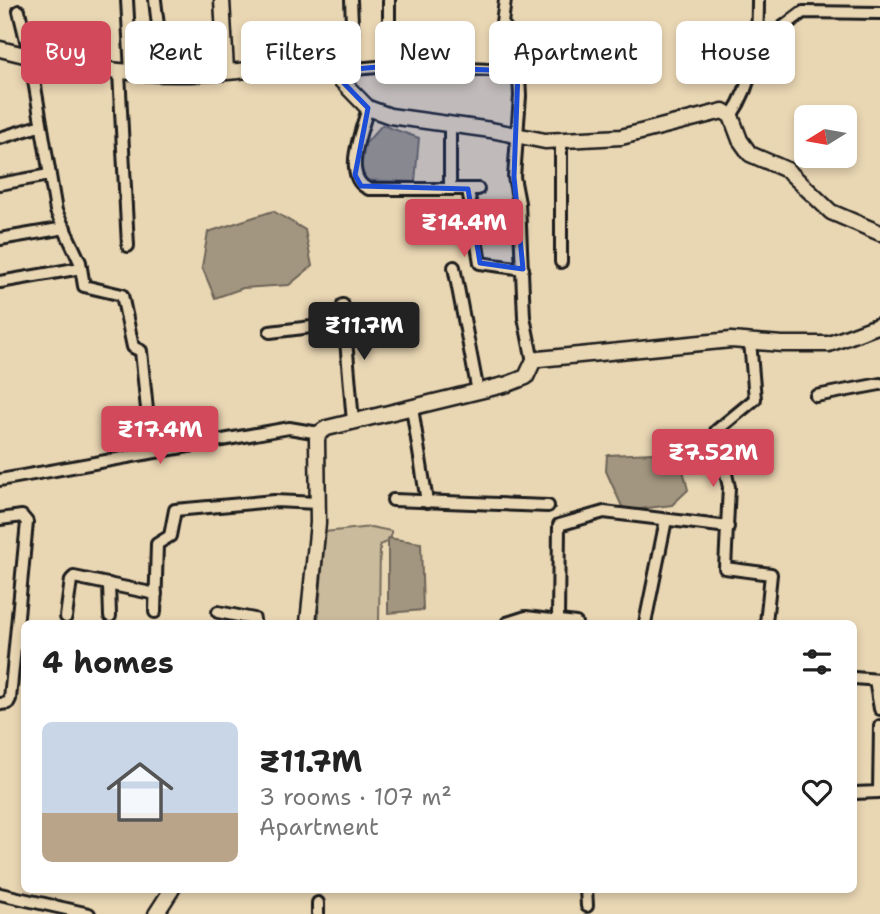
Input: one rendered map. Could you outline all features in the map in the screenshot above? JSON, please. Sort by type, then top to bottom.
[{"type":"street","points":[[126,21],[127,0]]},
{"type":"street","points":[[155,0],[157,21]]},
{"type":"street","points":[[222,0],[223,21]]},
{"type":"street","points":[[351,0],[352,21]]},
{"type":"street","points":[[389,0],[389,21]]},
{"type":"street","points":[[502,21],[505,0]]},
{"type":"street","points":[[757,21],[758,0]]},
{"type":"street","points":[[19,11],[21,21]]},
{"type":"street","points":[[791,21],[803,12],[880,13]]},
{"type":"street","points":[[0,49],[21,55]]},
{"type":"street","points":[[111,70],[125,72]]},
{"type":"street","points":[[34,84],[56,211],[81,268],[84,285],[122,295],[133,347],[141,351],[148,419],[164,419],[167,422],[173,448]]},
{"type":"street","points":[[125,84],[128,246]]},
{"type":"street","points":[[345,84],[368,108],[390,116],[561,141],[621,137],[718,110],[731,116],[740,140],[750,154],[787,170],[831,212],[880,233]]},
{"type":"street","points":[[0,480],[289,428],[319,432],[478,392],[526,377],[533,362],[524,317],[523,269],[514,177],[519,84]]},
{"type":"street","points":[[731,116],[744,97],[747,84]]},
{"type":"street","points":[[368,108],[358,142],[355,175],[362,186],[369,189],[473,189],[480,263],[523,269]]},
{"type":"street","points":[[450,124],[450,189]]},
{"type":"street","points":[[0,138],[39,125]]},
{"type":"street","points":[[561,141],[561,262]]},
{"type":"street","points":[[0,184],[49,175]]},
{"type":"street","points":[[0,239],[65,228]]},
{"type":"street","points":[[454,267],[478,392]]},
{"type":"street","points":[[0,282],[81,268]]},
{"type":"street","points":[[343,305],[353,422]]},
{"type":"street","points":[[270,332],[345,323]]},
{"type":"street","points":[[533,362],[552,356],[731,340],[829,344],[880,325]]},
{"type":"street","points":[[750,341],[755,400],[716,431],[729,486],[725,568],[771,574],[766,620]]},
{"type":"street","points":[[816,396],[880,384]]},
{"type":"street","points":[[412,408],[427,502]]},
{"type":"street","points":[[308,620],[318,503],[319,432]]},
{"type":"street","points":[[393,500],[548,506]]},
{"type":"street","points":[[155,612],[157,544],[170,536],[175,510],[274,501],[318,503]]},
{"type":"street","points":[[558,619],[559,526],[604,512],[728,527]]},
{"type":"street","points":[[0,519],[22,516],[27,523],[10,699],[8,703],[0,704]]},
{"type":"street","points":[[646,620],[666,520]]},
{"type":"street","points":[[66,617],[71,580],[74,577],[156,594]]},
{"type":"street","points":[[109,584],[110,616]]},
{"type":"street","points":[[218,612],[254,620]]},
{"type":"street","points":[[516,620],[526,617],[562,620]]},
{"type":"street","points":[[857,678],[878,680],[880,709]]},
{"type":"street","points":[[857,793],[879,792],[880,726]]},
{"type":"street","points":[[156,914],[170,893]]},
{"type":"street","points":[[586,893],[587,906]]},
{"type":"street","points":[[0,894],[89,914]]},
{"type":"highlighted area","points":[[389,66],[518,71],[514,177],[523,269],[480,263],[468,189],[361,186],[355,175],[368,108],[332,71]]},
{"type":"shaded area","points":[[382,125],[419,138],[415,182],[359,180],[365,144]]},
{"type":"shaded area","points":[[273,211],[305,230],[312,266],[289,285],[243,288],[215,298],[202,267],[208,232]]},
{"type":"shaded area","points":[[654,453],[682,466],[688,490],[672,505],[624,511],[606,471],[607,455]]},
{"type":"shaded area","points":[[371,527],[391,531],[391,540],[380,545],[379,620],[318,620],[325,532]]},
{"type":"shaded area","points":[[388,538],[421,543],[423,610],[388,613]]}]
